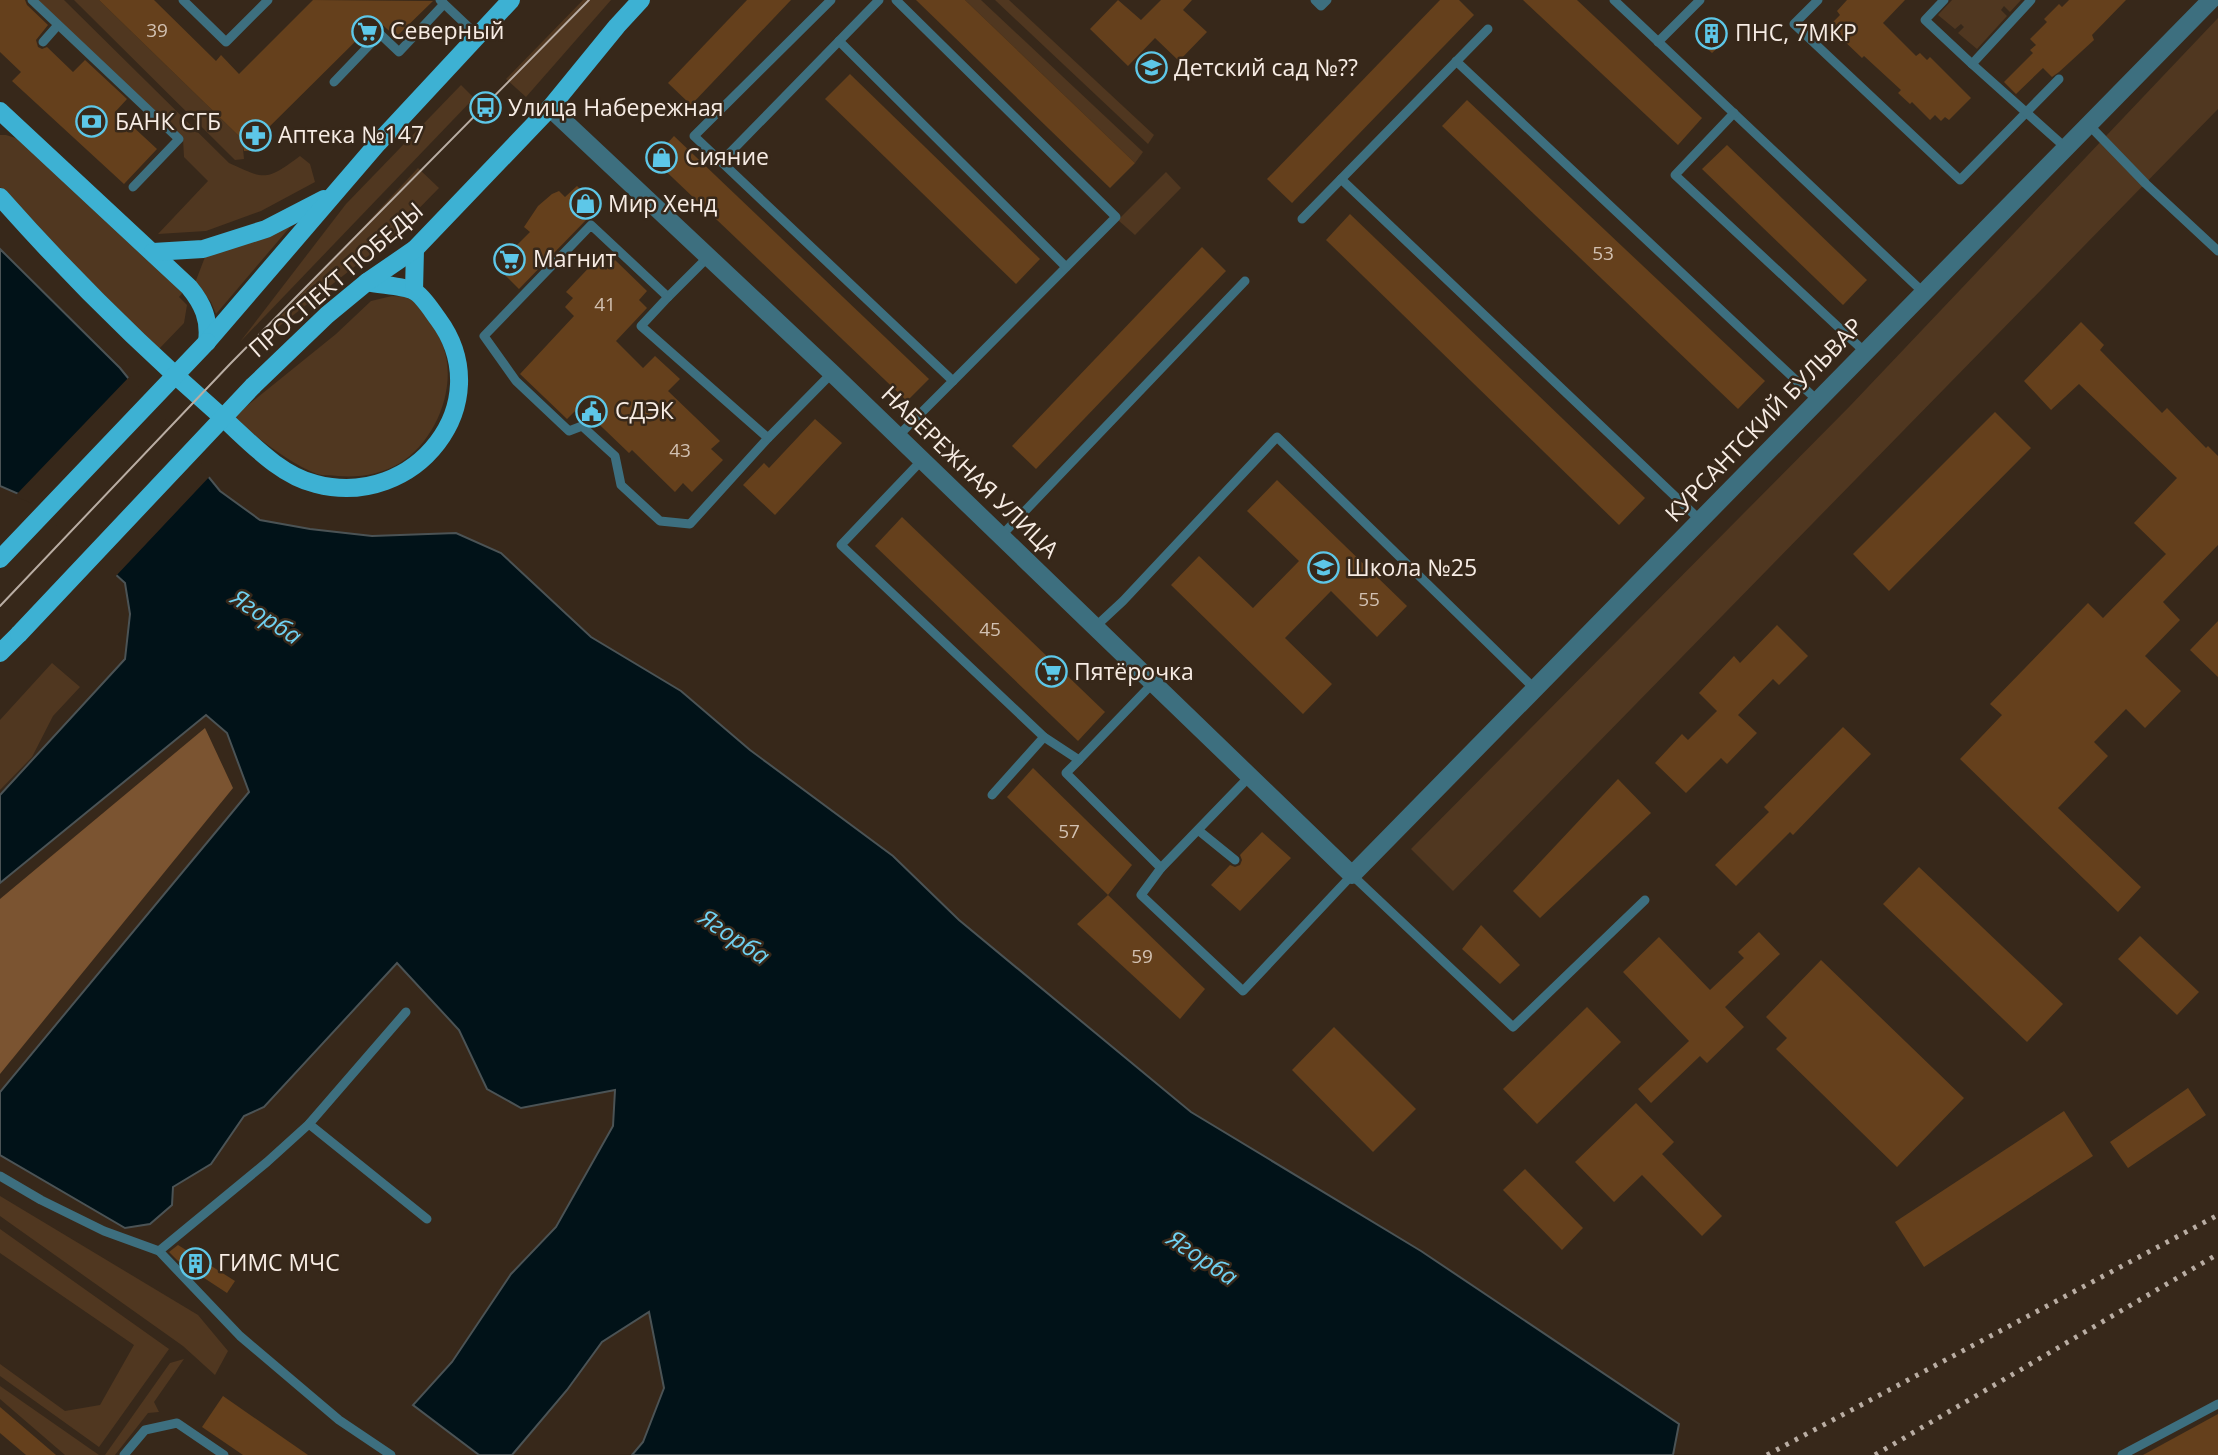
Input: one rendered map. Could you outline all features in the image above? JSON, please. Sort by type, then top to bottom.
[{"type":"main road","name":"ПРОСПЕКТ ПОБЕДЫ","points":[[0,559],[207,342],[332,195],[511,0]]},
{"type":"main road","name":"ПРОСПЕКТ ПОБЕДЫ","points":[[0,653],[253,386],[327,315],[367,282],[415,249],[550,108],[641,0]]},
{"type":"main road","points":[[0,111],[153,252],[198,298],[207,319],[207,342]]},
{"type":"main road","points":[[0,128],[26,134]]},
{"type":"main road","points":[[153,252],[203,249],[266,229],[332,195]]},
{"type":"main road","points":[[0,197],[44,247],[182,383],[281,468],[316,484],[354,488],[387,482],[414,468],[435,450],[449,424],[457,394],[458,367],[450,334],[414,291],[367,282]]},
{"type":"main road","points":[[414,291],[415,249]]},
{"type":"street","name":"КУРСАНТСКИЙ БУЛЬВАР","points":[[1352,875],[2211,0]]},
{"type":"street","name":"НАБЕРЕЖНАЯ УЛИЦА","points":[[550,108],[1002,535],[1352,875]]},
{"type":"lane","points":[[32,0],[179,139],[133,187]]},
{"type":"lane","points":[[183,0],[226,42],[268,0]]},
{"type":"lane","points":[[831,0],[694,136],[953,381]]},
{"type":"lane","points":[[721,162],[879,0]]},
{"type":"lane","points":[[896,0],[1116,217],[898,436]]},
{"type":"lane","points":[[1315,0],[1321,6],[1327,0]]},
{"type":"lane","points":[[1614,0],[1924,293]]},
{"type":"lane","points":[[1658,42],[1700,0]]},
{"type":"lane","points":[[1818,0],[1794,24],[1960,180],[2059,79]]},
{"type":"lane","points":[[1944,0],[1925,20],[2066,148]]},
{"type":"lane","points":[[1972,64],[2031,0]]},
{"type":"lane","points":[[334,82],[380,34],[399,52],[442,2],[477,35]]},
{"type":"lane","points":[[43,42],[58,24]]},
{"type":"lane","points":[[1302,219],[1488,29]]},
{"type":"lane","points":[[839,41],[1066,267]]},
{"type":"lane","points":[[1456,61],[1818,401]]},
{"type":"lane","points":[[1734,113],[1675,175],[1865,352]]},
{"type":"lane","points":[[2089,125],[2146,184],[2218,251]]},
{"type":"lane","points":[[1341,179],[1700,520]]},
{"type":"lane","points":[[668,297],[591,225],[484,336],[516,380],[569,431],[582,426],[615,456],[621,485],[660,521],[690,524],[832,373]]},
{"type":"lane","points":[[708,257],[641,326],[768,438]]},
{"type":"lane","points":[[1002,535],[1245,281]]},
{"type":"lane","points":[[1095,627],[1123,601],[1276,438],[1535,689]]},
{"type":"lane","points":[[922,460],[841,545],[1044,737],[1079,760]]},
{"type":"lane","points":[[1153,682],[1066,774],[1161,868]]},
{"type":"lane","points":[[992,795],[1044,737]]},
{"type":"lane","points":[[1249,777],[1161,868],[1141,895],[1244,991],[1352,875],[1513,1027],[1645,900]]},
{"type":"lane","points":[[1198,830],[1235,860]]},
{"type":"lane","points":[[159,1251],[309,1124],[406,1012]]},
{"type":"lane","points":[[309,1124],[427,1219]]},
{"type":"lane","points":[[0,1176],[104,1231],[159,1251],[240,1336],[339,1420],[391,1455]]},
{"type":"lane","points":[[2122,1455],[2218,1404]]},
{"type":"lane","points":[[124,1455],[145,1430],[177,1423],[224,1455]]},
{"type":"shaded area","points":[[37,0],[64,0],[229,163],[251,173],[266,175],[280,170],[300,156],[310,164],[315,182],[261,211],[206,231],[158,234],[208,181],[184,157],[183,139]]},
{"type":"shaded area","points":[[74,0],[99,0],[242,139],[244,159],[235,160]]},
{"type":"shaded area","points":[[583,0],[611,0],[526,97],[506,79]]},
{"type":"shaded area","points":[[965,0],[981,0],[1143,152],[1135,163]]},
{"type":"shaded area","points":[[995,0],[1009,0],[1154,135],[1148,144]]},
{"type":"shaded area","points":[[1952,0],[2021,0],[2010,12],[2004,6],[2001,10],[2007,16],[1977,49],[1958,33],[1964,27],[1961,24],[1955,29],[1938,15]]},
{"type":"shaded area","points":[[2218,18],[2218,109],[1453,891],[1411,849],[1850,406]]},
{"type":"shaded area","points":[[461,85],[474,98],[240,342],[346,204]]},
{"type":"shaded area","points":[[0,135],[22,140],[184,291],[179,297],[187,305],[184,323],[158,350],[0,187]]},
{"type":"shaded area","points":[[418,168],[439,188],[387,241],[248,351]]},
{"type":"shaded area","points":[[1166,172],[1181,188],[1135,235],[1118,220]]},
{"type":"shaded area","points":[[296,220],[216,314],[211,302],[195,283],[205,257]]},
{"type":"shaded area","points":[[392,296],[410,297],[429,320],[443,346],[448,378],[441,411],[433,427],[413,453],[400,463],[362,476],[319,475],[285,457],[232,418],[336,334],[371,301]]},
{"type":"shaded area","points":[[52,663],[80,687],[53,716],[32,757],[0,790],[0,720]]},
{"type":"shaded area","points":[[205,728],[233,788],[0,1074],[0,899]]},
{"type":"shaded area","points":[[0,1196],[198,1315],[228,1351],[215,1375],[183,1346],[0,1216]]},
{"type":"shaded area","points":[[0,1229],[169,1349],[99,1447],[0,1376],[0,1364],[65,1411],[100,1405],[134,1345],[0,1253]]},
{"type":"shaded area","points":[[184,1359],[154,1402],[159,1412],[148,1413],[115,1455],[105,1455],[170,1363]]},
{"type":"shaded area","points":[[0,1386],[99,1455],[65,1455],[0,1399]]},
{"type":"water","name":"Ягорба","points":[[0,249],[120,368],[220,491],[260,520],[372,536],[456,533],[501,553],[591,637],[681,691],[750,750],[893,856],[959,920],[1191,1112],[1421,1251],[1679,1424],[1673,1455],[632,1455],[643,1442],[664,1388],[649,1312],[602,1342],[567,1390],[512,1455],[479,1455],[413,1405],[452,1362],[511,1274],[556,1227],[613,1126],[615,1090],[521,1108],[487,1089],[459,1030],[397,963],[264,1107],[244,1116],[211,1164],[173,1187],[172,1205],[150,1224],[125,1228],[0,1155],[0,1092],[249,792],[227,733],[206,715],[0,883],[0,795],[125,659],[130,614],[125,583],[35,501],[0,486]]},
{"type":"pier","points":[[130,376],[211,475],[114,578],[33,504],[15,496]]},
{"type":"building","name":"БАНК СГБ","points":[[0,0],[25,0],[48,25],[36,40],[38,47],[47,47],[73,72],[85,60],[127,99],[116,111],[157,149],[124,184],[12,81],[21,72],[0,52]]},
{"type":"building","points":[[99,0],[154,0],[216,61],[221,55],[239,74],[313,0],[433,1],[396,37],[377,20],[259,137],[257,150],[244,151],[242,139]]},
{"type":"building","points":[[747,0],[791,0],[691,105],[668,83]]},
{"type":"building","points":[[916,0],[965,0],[1135,163],[1110,188]]},
{"type":"building","points":[[1118,0],[1141,20],[1161,0],[1192,0],[1183,10],[1207,32],[1179,61],[1155,38],[1128,66],[1090,29]]},
{"type":"building","points":[[1440,0],[1459,0],[1474,15],[1292,203],[1267,179]]},
{"type":"building","points":[[1523,0],[1577,0],[1702,118],[1678,145]]},
{"type":"building","points":[[1847,0],[1905,0],[1883,23],[1916,56],[1920,53],[1927,60],[1930,57],[1971,98],[1949,120],[1945,117],[1941,121],[1935,115],[1930,120],[1912,102],[1910,104],[1898,93],[1901,90],[1839,36],[1841,33],[1831,24],[1840,15],[1837,11]]},
{"type":"building","points":[[2069,0],[2126,0],[2092,35],[2094,40],[2059,72],[2052,77],[2043,68],[2016,94],[2004,82],[2033,53],[2030,50],[2036,45],[2030,39],[2047,22],[2044,19],[2059,4],[2062,7]]},
{"type":"building","name":"ПНС, 7МКР","points":[[1711,26],[1726,40],[1712,53],[1698,40]]},
{"type":"building","points":[[850,74],[1040,259],[1016,284],[825,99]]},
{"type":"building","points":[[1467,100],[1765,381],[1738,409],[1442,126]]},
{"type":"building","points":[[674,136],[929,379],[907,401],[653,159]]},
{"type":"building","points":[[1727,145],[1867,280],[1843,305],[1702,169]]},
{"type":"building","points":[[577,186],[601,210],[593,218],[586,220],[519,289],[496,266],[530,232],[524,227],[538,206],[559,191],[565,197]]},
{"type":"building","points":[[1350,214],[1645,498],[1619,525],[1326,240]]},
{"type":"building","points":[[1202,247],[1226,271],[1036,469],[1012,446]]},
{"type":"building","points":[[596,260],[606,270],[615,260],[647,291],[639,300],[647,308],[616,341],[643,368],[655,356],[680,379],[668,391],[720,441],[711,449],[723,460],[692,492],[683,483],[675,492],[632,450],[629,453],[580,406],[567,419],[520,374],[574,316],[565,307],[573,298],[566,292]]},
{"type":"building","points":[[2081,322],[2104,345],[2100,350],[2162,413],[2167,408],[2206,448],[2208,446],[2218,456],[2218,545],[2163,602],[2180,620],[2145,656],[2181,691],[2145,728],[2126,709],[2094,742],[2108,756],[2058,808],[2141,887],[2118,912],[1960,759],[2002,715],[1990,704],[2088,603],[2103,618],[2166,554],[2134,523],[2177,478],[2079,384],[2051,410],[2024,381]]},
{"type":"building","points":[[1995,412],[2031,448],[1889,591],[1853,554]]},
{"type":"building","points":[[815,419],[842,443],[775,515],[743,485],[764,463],[769,468]]},
{"type":"building","points":[[1277,480],[1407,606],[1377,637],[1331,591],[1285,638],[1332,684],[1303,714],[1171,585],[1199,556],[1253,608],[1299,561],[1247,511]]},
{"type":"building","points":[[902,517],[1105,712],[1078,741],[875,546]]},
{"type":"building","points":[[2218,621],[2218,677],[2190,650]]},
{"type":"building","points":[[1777,625],[1808,656],[1779,685],[1773,679],[1738,715],[1757,733],[1727,764],[1721,758],[1686,793],[1655,763],[1682,734],[1688,740],[1717,711],[1699,693],[1734,656],[1740,663]]},
{"type":"building","points":[[1843,727],[1871,754],[1793,835],[1790,832],[1736,886],[1715,865],[1769,812],[1764,807]]},
{"type":"building","points":[[1033,768],[1132,865],[1108,895],[1007,797]]},
{"type":"building","points":[[1618,779],[1651,813],[1540,918],[1513,891]]},
{"type":"building","points":[[1262,832],[1291,858],[1240,911],[1211,885],[1230,865],[1240,865],[1240,855]]},
{"type":"building","points":[[1919,867],[2063,1004],[2027,1042],[1883,904]]},
{"type":"building","points":[[1108,895],[1205,989],[1180,1019],[1077,924]]},
{"type":"building","points":[[1481,925],[1520,965],[1500,984],[1462,949]]},
{"type":"building","points":[[1759,932],[1780,954],[1725,1007],[1744,1027],[1707,1063],[1700,1056],[1651,1103],[1638,1089],[1689,1041],[1623,972],[1659,937],[1710,990],[1744,958],[1738,952]]},
{"type":"building","points":[[2140,936],[2199,992],[2177,1015],[2118,959]]},
{"type":"building","points":[[1821,960],[1964,1098],[1897,1167],[1776,1049],[1787,1038],[1766,1017]]},
{"type":"building","points":[[1587,1007],[1621,1042],[1537,1124],[1503,1089]]},
{"type":"building","points":[[1334,1027],[1416,1109],[1373,1152],[1292,1070]]},
{"type":"building","points":[[2188,1088],[2206,1115],[2128,1168],[2110,1142]]},
{"type":"building","points":[[1636,1103],[1674,1142],[1662,1154],[1722,1216],[1702,1236],[1642,1175],[1614,1202],[1575,1162]]},
{"type":"building","points":[[2064,1111],[2093,1156],[1924,1267],[1895,1222]]},
{"type":"building","points":[[1525,1169],[1583,1228],[1562,1250],[1503,1190]]},
{"type":"building","points":[[178,1245],[235,1281],[227,1293],[178,1261],[169,1252]]},
{"type":"building","points":[[223,1396],[308,1455],[243,1455],[202,1427]]},
{"type":"building","points":[[0,1407],[56,1455],[26,1455],[0,1433]]},
{"type":"building","points":[[2218,1414],[2218,1455],[2143,1455]]},
{"type":"tram line","points":[[0,606],[230,364],[589,0]]},
{"type":"railway","points":[[1767,1455],[2218,1215]]},
{"type":"railway","points":[[1875,1455],[2218,1254]]},
{"type":"place","name":"Северный","points":[[367,31]]},
{"type":"place","name":"ПНС, 7МКР","points":[[1712,33]]},
{"type":"place","name":"Детский сад №??","points":[[1151,68]]},
{"type":"place","name":"Улица Набережная","points":[[485,108]]},
{"type":"place","name":"БАНК СГБ","points":[[92,122]]},
{"type":"place","name":"Аптека №147","points":[[255,135]]},
{"type":"place","name":"Сияние","points":[[662,157]]},
{"type":"place","name":"Мир Хенд","points":[[585,204]]},
{"type":"place","name":"Магнит","points":[[510,259]]},
{"type":"place","name":"СДЭК","points":[[592,411]]},
{"type":"place","name":"Школа №25","points":[[1323,568]]},
{"type":"place","name":"Пятёрочка","points":[[1051,672]]},
{"type":"place","name":"ГИМС МЧС","points":[[195,1263]]}]
